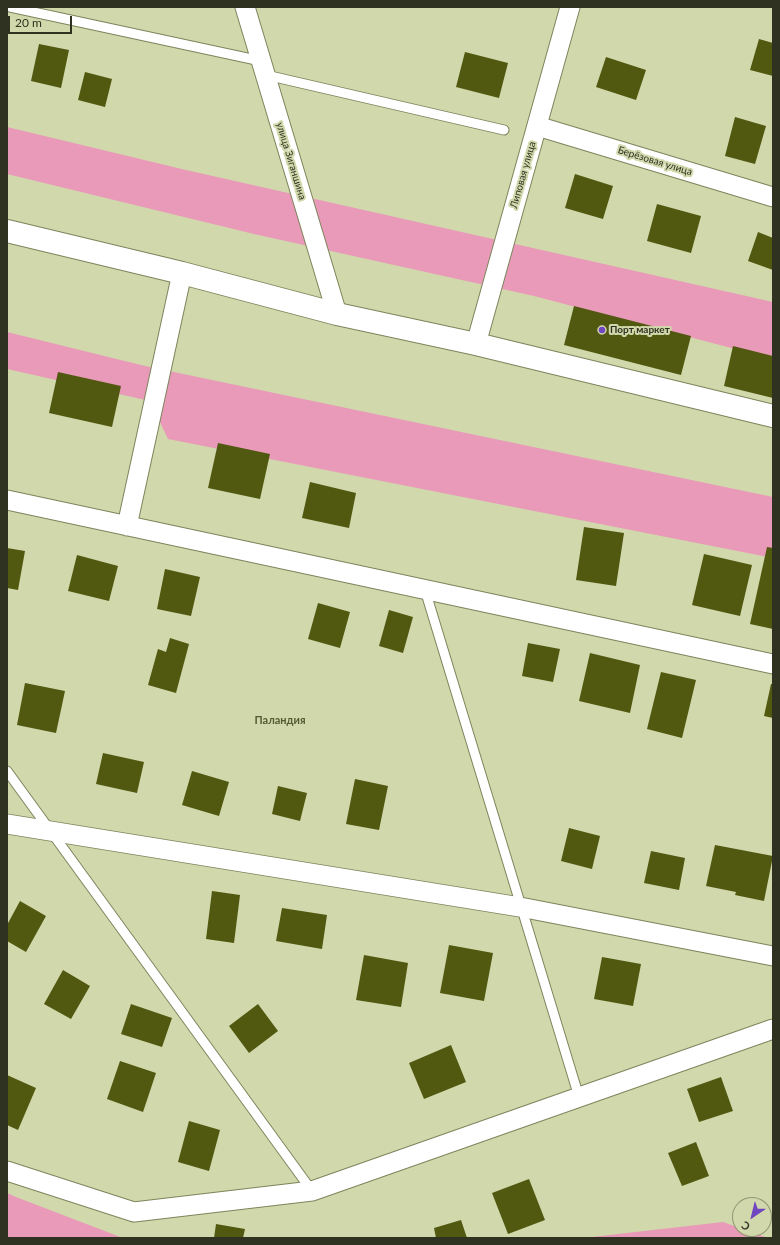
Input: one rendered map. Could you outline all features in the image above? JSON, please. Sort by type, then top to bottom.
[{"type":"street","name":"улица Зиганшина","points":[[245,7],[337,314]]},
{"type":"street","name":"Липовая улица","points":[[476,344],[570,7]]},
{"type":"street","name":"Берёзовая улица","points":[[537,126],[773,197]]},
{"type":"street","points":[[7,231],[182,273],[337,314],[476,344],[773,416]]},
{"type":"street","points":[[127,526],[182,273]]},
{"type":"street","points":[[7,500],[773,664]]},
{"type":"street","points":[[7,824],[520,907],[773,956]]},
{"type":"street","points":[[7,1170],[134,1212],[312,1191],[773,1029]]},
{"type":"lane","points":[[10,7],[264,68],[504,130]]},
{"type":"lane","points":[[425,590],[579,1098]]},
{"type":"lane","points":[[7,771],[312,1191]]},
{"type":"shaded area","points":[[7,127],[186,170],[773,302],[773,359],[534,296],[254,234],[7,174]]},
{"type":"shaded area","points":[[7,332],[145,366],[773,497],[773,558],[168,439],[150,401],[7,369]]},
{"type":"shaded area","points":[[7,1193],[16,1197],[123,1238],[7,1238]]},
{"type":"shaded area","points":[[723,1222],[732,1225],[732,1237],[768,1238],[583,1238]]},
{"type":"building","points":[[759,39],[773,43],[773,76],[750,70]]},
{"type":"building","points":[[39,44],[69,50],[61,88],[31,81]]},
{"type":"building","points":[[465,52],[508,63],[499,98],[456,87]]},
{"type":"building","points":[[606,57],[646,70],[636,100],[596,87]]},
{"type":"building","points":[[85,72],[112,79],[105,107],[78,100]]},
{"type":"building","points":[[735,117],[766,126],[755,164],[725,156]]},
{"type":"building","points":[[575,174],[613,186],[603,219],[565,208]]},
{"type":"building","points":[[657,204],[701,216],[691,253],[647,241]]},
{"type":"building","points":[[758,232],[773,238],[773,270],[748,261]]},
{"type":"building","points":[[574,306],[691,336],[681,375],[564,345]]},
{"type":"building","points":[[733,346],[773,356],[773,398],[724,386]]},
{"type":"building","points":[[58,372],[121,386],[112,427],[49,413]]},
{"type":"building","points":[[218,443],[270,454],[260,499],[208,488]]},
{"type":"building","points":[[310,482],[356,493],[349,528],[302,518]]},
{"type":"building","points":[[584,527],[624,533],[616,586],[576,580]]},
{"type":"building","points":[[767,547],[773,548],[773,629],[750,624]]},
{"type":"building","points":[[7,548],[25,551],[18,590],[7,588]]},
{"type":"building","points":[[704,554],[752,565],[740,616],[692,605]]},
{"type":"building","points":[[77,555],[118,566],[109,601],[68,591]]},
{"type":"building","points":[[165,569],[200,577],[191,616],[157,609]]},
{"type":"building","points":[[318,603],[350,612],[340,648],[308,639]]},
{"type":"building","points":[[389,610],[413,617],[403,653],[379,646]]},
{"type":"building","points":[[170,638],[189,644],[176,693],[148,685],[158,649],[166,652]]},
{"type":"building","points":[[528,643],[560,649],[553,682],[522,676]]},
{"type":"building","points":[[590,653],[640,665],[630,713],[579,701]]},
{"type":"building","points":[[661,672],[696,680],[682,738],[647,729]]},
{"type":"building","points":[[25,683],[65,691],[56,733],[17,725]]},
{"type":"building","points":[[771,684],[773,684],[773,718],[764,716]]},
{"type":"building","points":[[103,753],[144,762],[137,793],[96,784]]},
{"type":"building","points":[[192,771],[229,782],[219,816],[182,805]]},
{"type":"building","points":[[355,779],[388,786],[379,830],[346,824]]},
{"type":"building","points":[[278,786],[307,793],[300,821],[272,814]]},
{"type":"building","points":[[569,828],[600,836],[592,869],[561,861]]},
{"type":"building","points":[[715,845],[773,856],[764,901],[735,895],[736,892],[706,886]]},
{"type":"building","points":[[651,851],[685,858],[679,890],[644,883]]},
{"type":"building","points":[[212,891],[240,895],[234,943],[206,939]]},
{"type":"building","points":[[20,901],[46,916],[26,952],[7,941],[7,925]]},
{"type":"building","points":[[282,908],[327,915],[322,949],[276,941]]},
{"type":"building","points":[[449,945],[493,953],[484,1001],[440,993]]},
{"type":"building","points":[[364,955],[408,963],[401,1007],[356,1000]]},
{"type":"building","points":[[602,957],[641,964],[633,1006],[594,999]]},
{"type":"building","points":[[63,970],[90,986],[71,1019],[44,1004]]},
{"type":"building","points":[[131,1004],[172,1018],[162,1047],[121,1034]]},
{"type":"building","points":[[258,1004],[278,1031],[249,1053],[229,1026]]},
{"type":"building","points":[[451,1045],[466,1082],[424,1099],[409,1063]]},
{"type":"building","points":[[120,1061],[156,1073],[143,1112],[107,1099]]},
{"type":"building","points":[[7,1075],[36,1088],[18,1130],[7,1125]]},
{"type":"building","points":[[721,1077],[733,1111],[699,1122],[687,1089]]},
{"type":"building","points":[[189,1121],[220,1130],[209,1171],[178,1162]]},
{"type":"building","points":[[696,1142],[709,1176],[682,1186],[668,1153]]},
{"type":"building","points":[[529,1179],[545,1220],[508,1234],[492,1193]]},
{"type":"building","points":[[461,1220],[467,1238],[436,1238],[434,1228]]},
{"type":"building","points":[[216,1224],[245,1229],[243,1238],[214,1238]]},
{"type":"place","name":"Порт маркет","points":[[602,330]]},
{"type":"district","name":"Паландия","points":[[280,720]]}]
